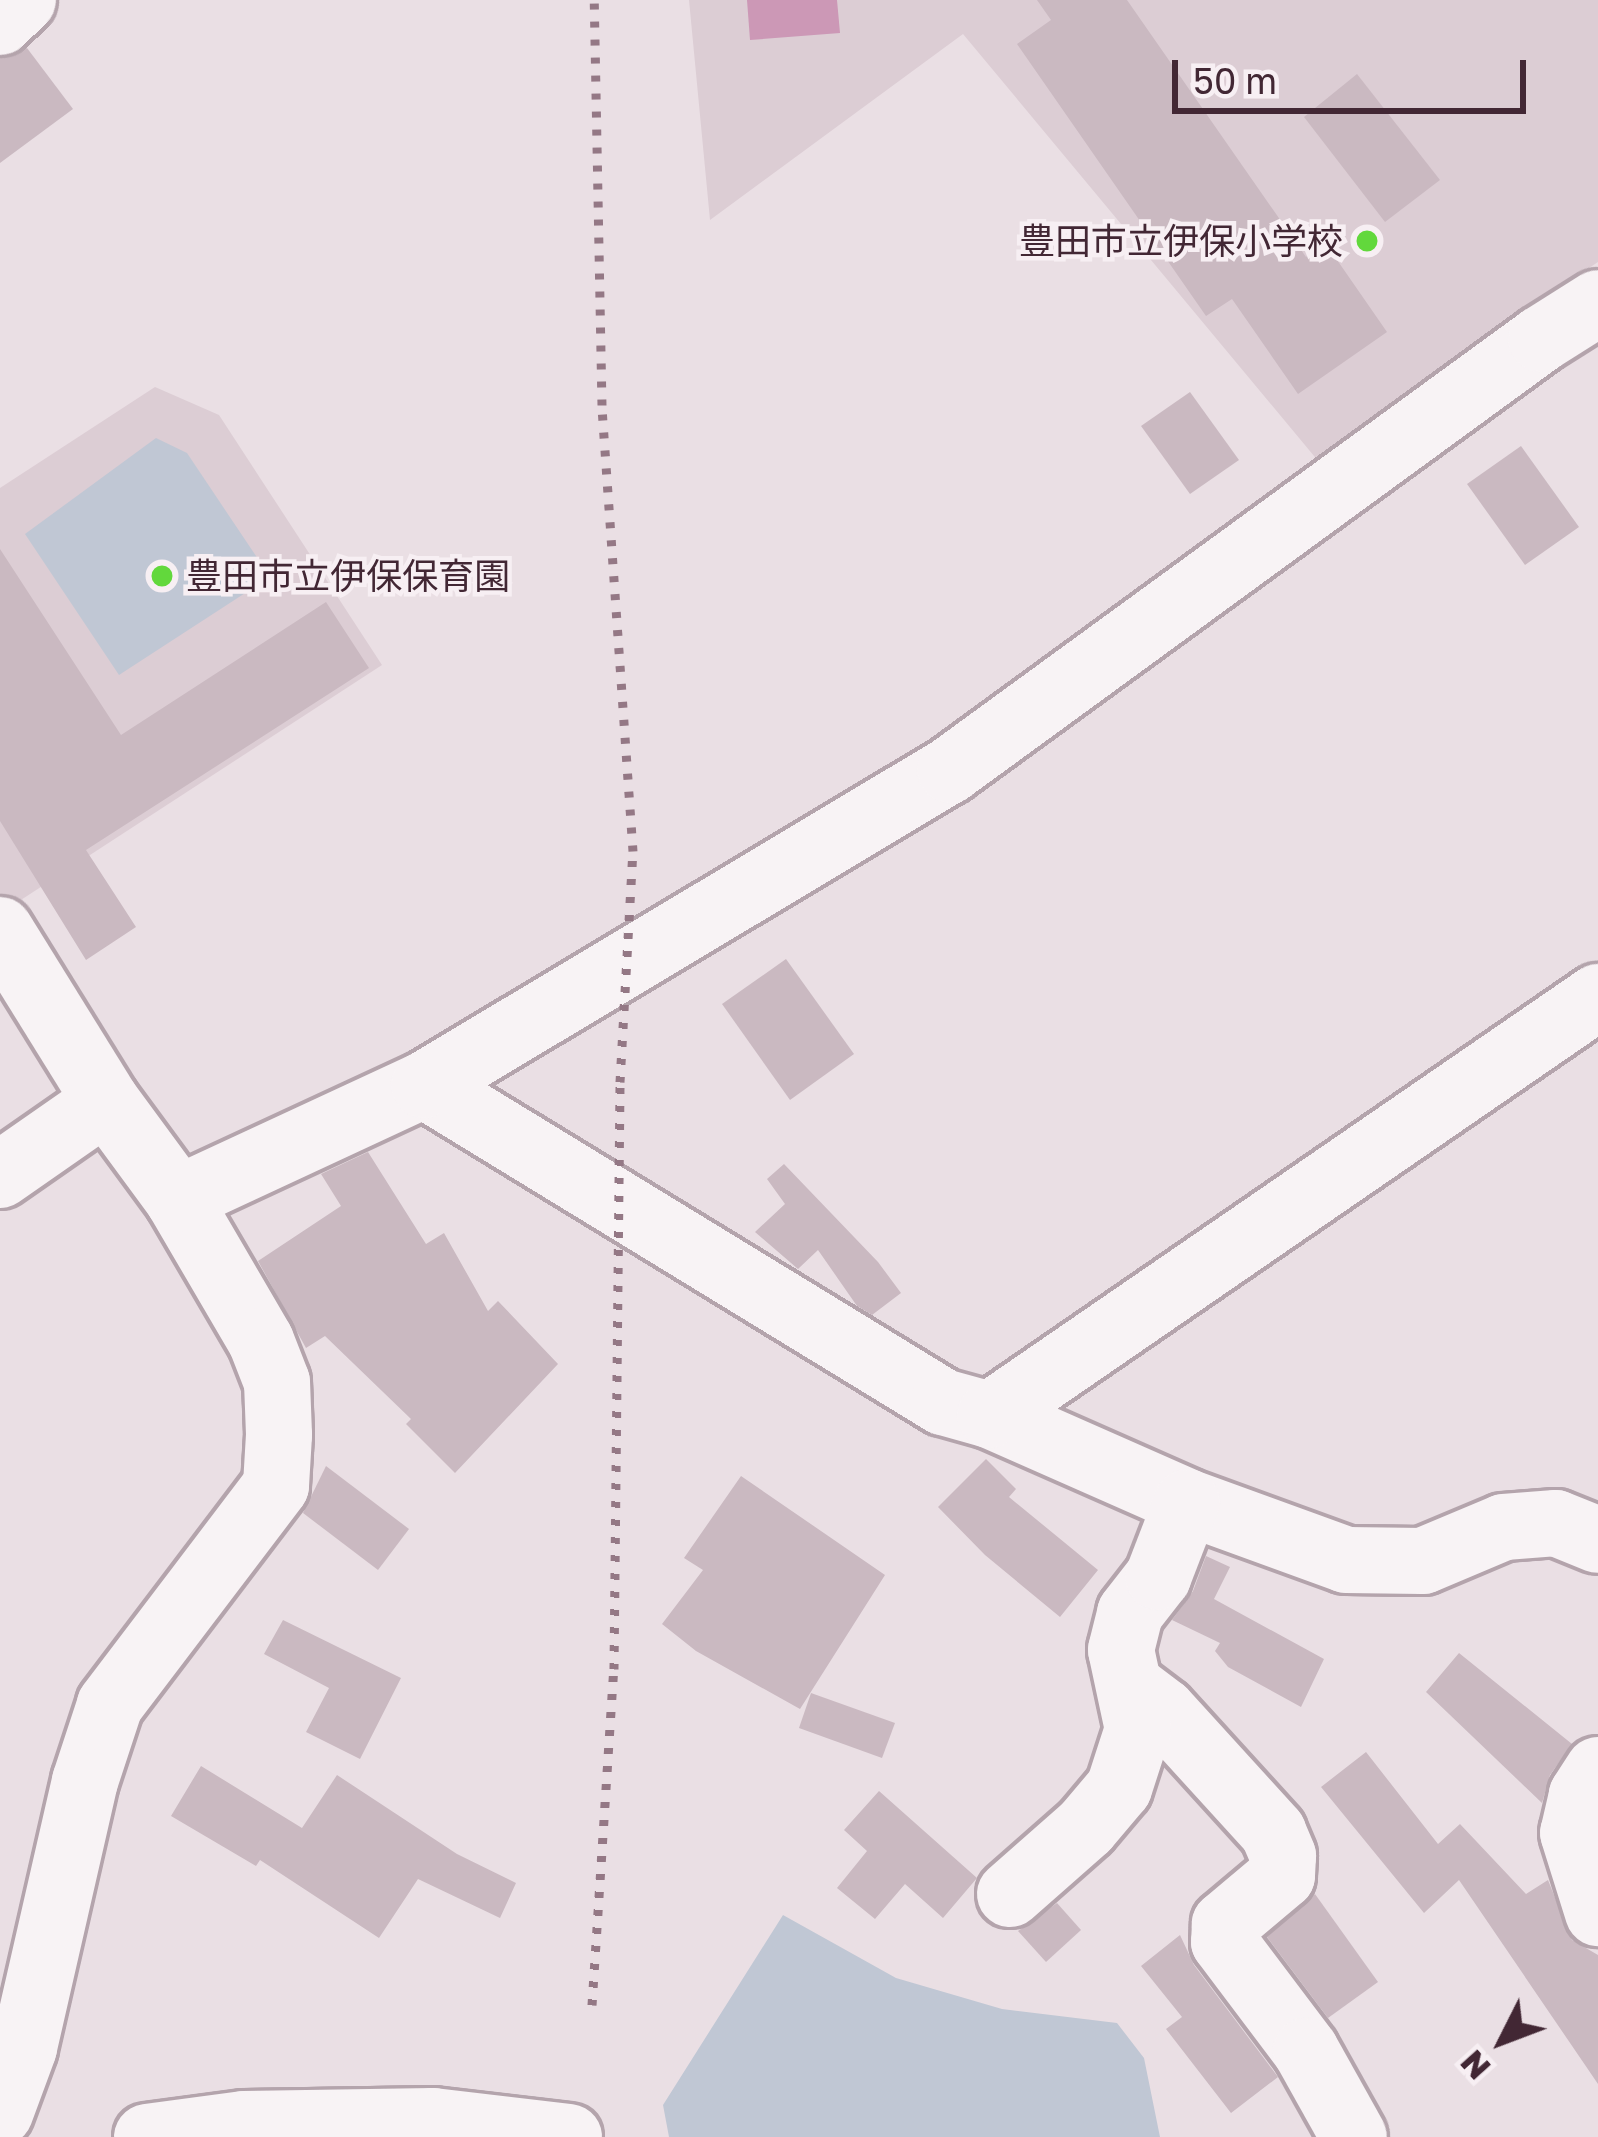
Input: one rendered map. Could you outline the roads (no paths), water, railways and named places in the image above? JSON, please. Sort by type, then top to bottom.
[{"type":"street","points":[[0,22],[23,0]]},
{"type":"street","points":[[178,1199],[424,1085],[950,770],[1541,339],[1598,303]]},
{"type":"street","points":[[0,930],[106,1101],[178,1199],[261,1341],[277,1382],[276,1486],[110,1705],[12,2044],[0,2113]]},
{"type":"street","points":[[990,1415],[1598,997]]},
{"type":"street","points":[[424,1085],[927,1393],[990,1415],[1187,1502],[1346,1560],[1423,1562],[1504,1527],[1556,1523],[1598,1540]]},
{"type":"street","points":[[0,1175],[106,1101]]},
{"type":"street","points":[[1010,1894],[1086,1827],[1119,1788],[1138,1729],[1120,1650],[1130,1613],[1158,1577],[1187,1502]]},
{"type":"street","points":[[1130,1686],[1163,1711],[1273,1832],[1283,1856],[1282,1876],[1225,1924],[1224,1942],[1306,2051],[1354,2137]]},
{"type":"street","points":[[1598,1770],[1582,1795],[1573,1833],[1598,1913]]},
{"type":"street","points":[[147,2137],[244,2125],[433,2121],[569,2137]]},
{"type":"railway","points":[[592,2005],[614,1669],[620,1082],[633,851],[602,405],[594,0]]},
{"type":"place","name":"豊田市立伊保小学校","points":[[1367,241]]},
{"type":"place","name":"豊田市立伊保保育園","points":[[162,576]]}]
